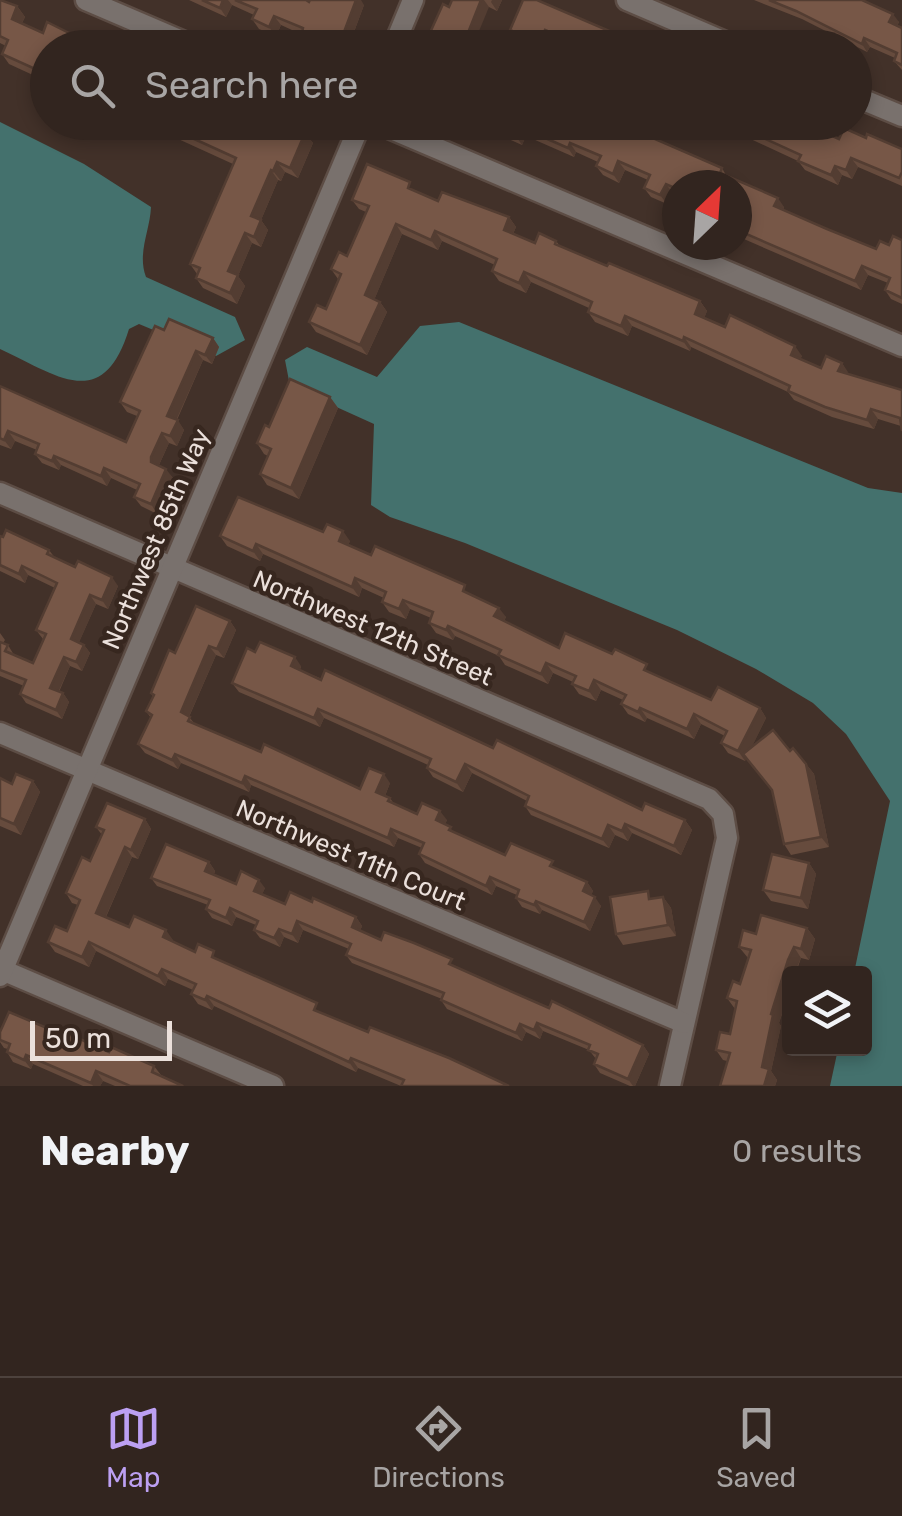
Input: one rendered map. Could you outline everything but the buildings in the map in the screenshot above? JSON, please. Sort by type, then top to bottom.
[{"type":"street","points":[[86,0],[156,30]]},
{"type":"street","points":[[400,30],[413,0]]},
{"type":"street","points":[[627,0],[698,30]]},
{"type":"street","points":[[872,104],[902,116]]},
{"type":"street","name":"Northwest 85th Way","points":[[1,972],[353,140]]},
{"type":"street","points":[[418,140],[902,346]]},
{"type":"street","name":"Northwest 12th Street","points":[[0,494],[708,799],[723,814],[728,838],[684,1023]]},
{"type":"street","name":"Northwest 11th Court","points":[[0,733],[684,1023]]},
{"type":"street","points":[[1,972],[274,1086]]},
{"type":"street","points":[[670,1086],[684,1023]]},
{"type":"water","points":[[0,122],[84,164],[151,207],[143,251],[146,277],[235,317],[245,340],[216,356],[139,324],[129,329],[106,371],[92,379],[76,381],[0,349]]},
{"type":"water","points":[[459,322],[868,488],[902,493],[902,1086],[830,1086],[836,1056],[872,1056],[872,966],[855,966],[890,801],[846,734],[813,703],[677,630],[465,543],[390,517],[371,505],[374,424],[290,386],[285,360],[307,347],[377,377],[420,326]]}]
